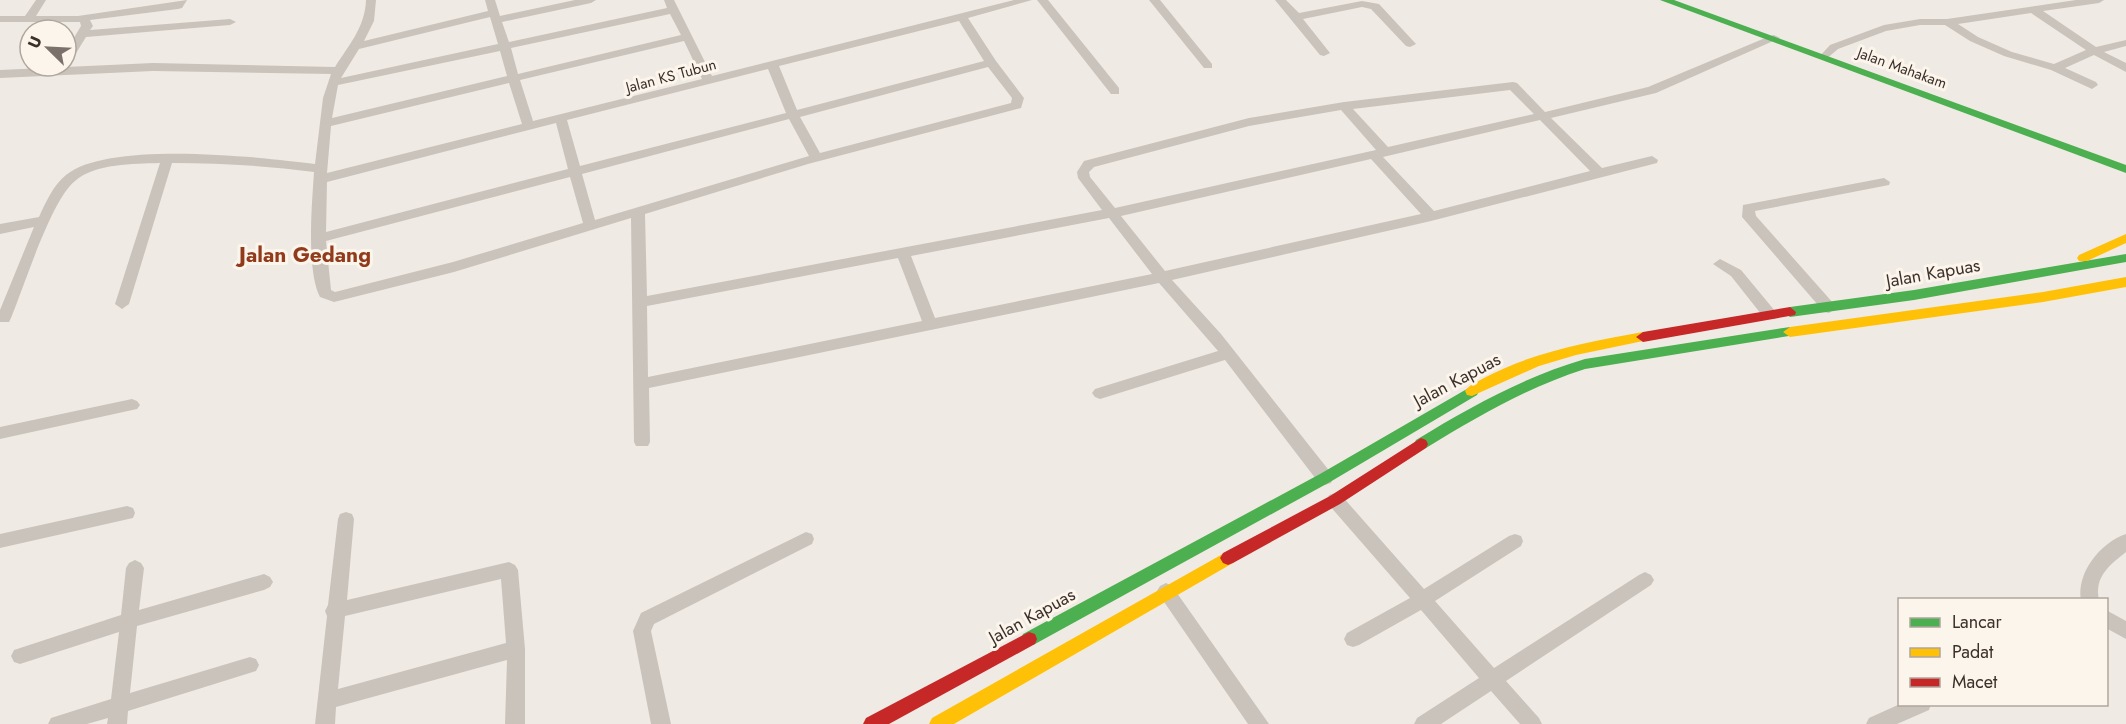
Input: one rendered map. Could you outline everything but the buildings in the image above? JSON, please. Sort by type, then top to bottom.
[{"type":"street","points":[[30,17],[41,0]]},
{"type":"street","points":[[0,19],[82,18],[169,8],[178,6],[182,0]]},
{"type":"street","points":[[371,0],[372,9],[368,26],[352,47],[333,83],[326,123],[321,174],[322,285],[325,293],[334,297],[454,267],[816,157],[1017,105],[1018,98],[991,63],[962,17]]},
{"type":"street","points":[[490,0],[529,128]]},
{"type":"street","points":[[352,47],[495,16],[591,0]]},
{"type":"street","name":"Jalan KS Tubun","points":[[321,174],[529,128],[1027,0]]},
{"type":"street","points":[[1042,0],[1115,92]]},
{"type":"street","points":[[1154,0],[1208,66]]},
{"type":"street","points":[[1280,0],[1324,53]]},
{"type":"street","name":"Jalan Mahakam","points":[[1665,0],[2124,167]]},
{"type":"street","points":[[1825,57],[1834,47],[1884,27],[2035,11],[2093,0]]},
{"type":"street","points":[[1296,17],[1368,4],[1375,6],[1410,44]]},
{"type":"street","points":[[333,83],[504,47],[671,5],[709,81]]},
{"type":"street","points":[[2035,11],[2094,51],[2126,68]]},
{"type":"street","points":[[78,42],[87,22],[82,18]]},
{"type":"street","points":[[83,34],[231,22]]},
{"type":"street","points":[[1947,22],[1974,39],[2008,54],[2055,68],[2092,85]]},
{"type":"street","points":[[326,123],[688,37]]},
{"type":"street","points":[[640,302],[1113,213],[1543,116],[1652,90],[1774,38]]},
{"type":"street","points":[[2055,68],[2094,51],[2126,43]]},
{"type":"street","points":[[320,238],[573,170],[991,63]]},
{"type":"street","points":[[78,66],[340,71]]},
{"type":"street","points":[[773,66],[793,115],[816,157]]},
{"type":"street","points":[[0,74],[18,72]]},
{"type":"street","points":[[1325,478],[1228,353],[1162,277],[1084,178],[1083,172],[1089,164],[1249,122],[1344,106],[1507,85],[1518,89],[1599,173]]},
{"type":"street","points":[[1344,106],[1431,216]]},
{"type":"street","points":[[561,120],[590,225]]},
{"type":"street","points":[[4,318],[44,221],[63,188],[74,175],[112,164],[167,160],[268,161],[321,174]]},
{"type":"street","points":[[122,303],[167,160]]},
{"type":"street","points":[[641,384],[930,322],[1162,277],[1431,216],[1652,160]]},
{"type":"street","points":[[1828,308],[1749,218],[1748,208],[1884,182]]},
{"type":"street","points":[[638,211],[642,442]]},
{"type":"street","points":[[0,229],[44,221]]},
{"type":"street","points":[[2061,269],[2126,238]]},
{"type":"street","points":[[903,254],[930,322]]},
{"type":"street","name":"Jalan Kapuas","points":[[872,724],[1325,478],[1495,377],[1565,351],[1770,315],[1914,296],[2126,258]]},
{"type":"street","points":[[1720,264],[1736,273],[1770,315]]},
{"type":"street","name":"Jalan Kapuas","points":[[938,724],[1166,591],[1335,501],[1369,476],[1491,401],[1552,373],[1586,364],[1765,335],[2043,297],[2126,282]]},
{"type":"street","points":[[1914,296],[1929,312]]},
{"type":"street","points":[[1100,393],[1228,353]]},
{"type":"street","points":[[0,432],[132,405]]},
{"type":"street","points":[[1335,501],[1532,724]]},
{"type":"street","points":[[0,541],[127,513]]},
{"type":"street","points":[[325,724],[334,611],[345,519]]},
{"type":"street","points":[[661,724],[642,632],[647,619],[806,539]]},
{"type":"street","points":[[1353,639],[1422,600],[1515,541]]},
{"type":"street","points":[[2090,598],[2087,586],[2091,574],[2126,541]]},
{"type":"street","points":[[117,724],[135,568]]},
{"type":"street","points":[[334,611],[509,570],[516,649],[515,724]]},
{"type":"street","points":[[1424,724],[1645,580]]},
{"type":"street","points":[[20,656],[128,621],[264,582]]},
{"type":"street","points":[[1166,591],[1259,724]]},
{"type":"street","points":[[2108,620],[2119,632]]},
{"type":"street","points":[[327,701],[516,649]]},
{"type":"street","points":[[58,724],[250,665]]},
{"type":"street","points":[[1875,724],[1920,706]]},
{"type":"traffic: fast","points":[[1665,0],[2126,169]]},
{"type":"traffic: fast","points":[[1790,312],[1914,295],[2126,258]]},
{"type":"traffic: fast","points":[[1421,444],[1521,388],[1585,364],[1790,332]]},
{"type":"traffic: fast","points":[[1029,639],[1325,478],[1472,391]]},
{"type":"traffic: slow","points":[[2083,258],[2126,238]]},
{"type":"traffic: slow","points":[[1790,332],[2043,297],[2126,282]]},
{"type":"traffic: slow","points":[[1472,391],[1534,362],[1576,350],[1643,337]]},
{"type":"traffic: slow","points":[[938,724],[1228,558]]},
{"type":"traffic: jam","points":[[1643,337],[1790,312]]},
{"type":"traffic: jam","points":[[1228,558],[1335,500],[1421,444]]},
{"type":"traffic: jam","points":[[872,724],[1029,639]]},
{"type":"district","name":"Jalan Gedang","points":[[305,255]]}]
